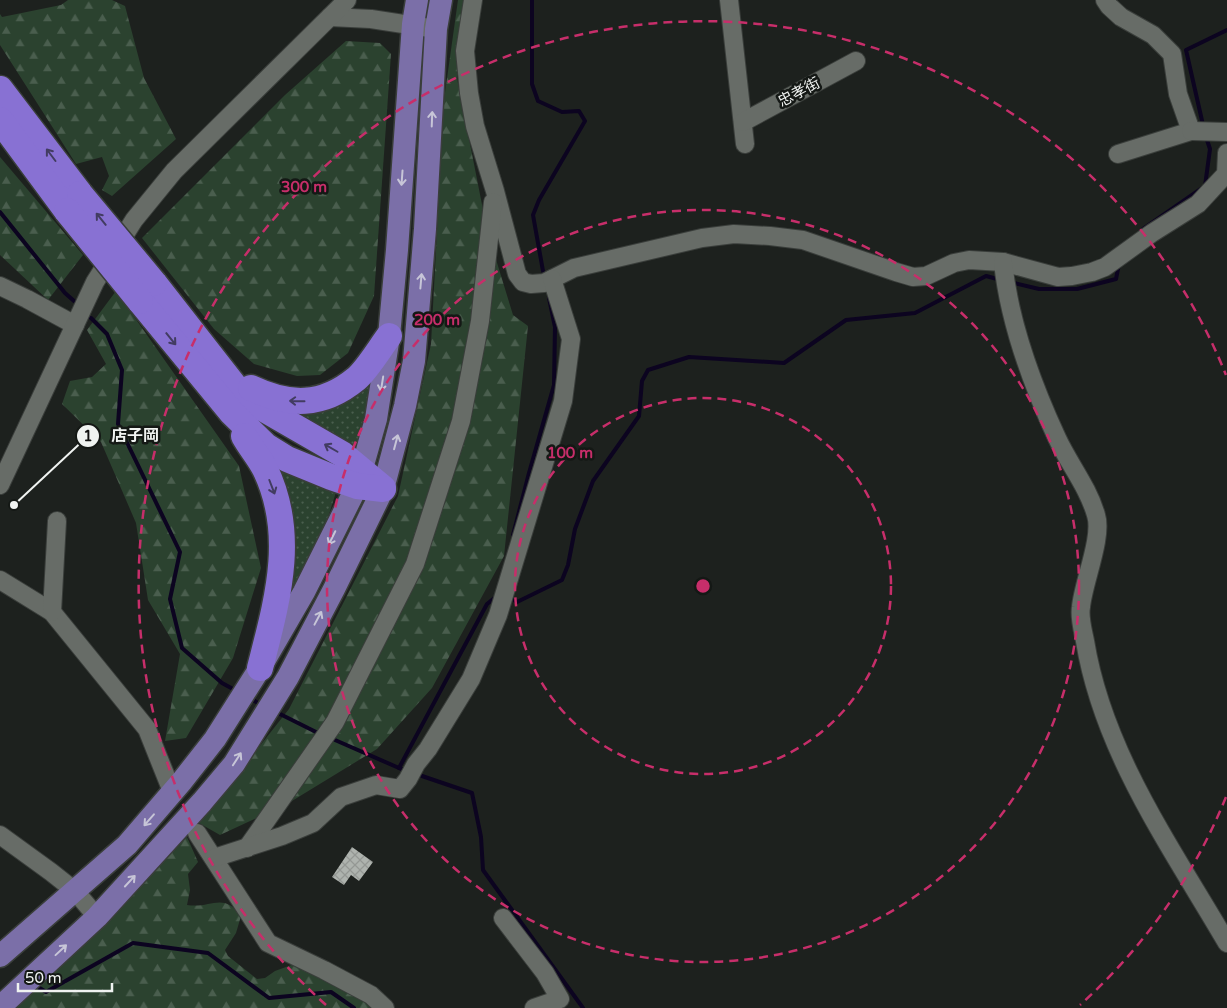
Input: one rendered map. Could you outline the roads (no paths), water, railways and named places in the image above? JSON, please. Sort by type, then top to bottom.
[{"type":"highway","points":[[3,108],[74,202],[147,292],[244,396],[342,454],[359,478]]},
{"type":"highway","points":[[3,108],[74,202]]},
{"type":"highway","points":[[147,292],[232,414],[264,468],[277,501],[283,538],[282,571],[260,668]]},
{"type":"highway","points":[[224,374],[270,397],[297,402],[316,399],[338,391],[358,378],[389,336]]},
{"type":"highway","points":[[232,414],[266,446],[287,459],[359,478],[383,489]]},
{"type":"main road","points":[[0,956],[127,845],[215,739],[260,668],[304,592],[359,478],[376,419],[389,336],[398,240],[413,24],[417,0]]},
{"type":"main road","points":[[0,1007],[97,917],[234,764],[288,677],[383,489],[405,406],[414,361],[427,200],[436,29],[441,0]]},
{"type":"street","points":[[0,485],[95,282],[134,220],[168,178],[347,0]]},
{"type":"street","points":[[473,0],[465,51],[469,93],[475,126],[495,191],[516,274],[523,282],[531,284],[544,283],[574,268],[702,238],[734,234],[803,240],[913,277],[926,276],[969,260],[1058,277],[1092,272],[1105,267],[1152,232],[1198,204],[1226,174],[1227,153]]},
{"type":"street","points":[[729,0],[744,144]]},
{"type":"street","points":[[1105,0],[1121,17],[1153,35],[1172,54],[1178,94],[1191,130]]},
{"type":"street","points":[[330,17],[371,19],[436,29]]},
{"type":"street","name":"忠孝街","points":[[743,122],[856,61]]},
{"type":"street","points":[[1118,154],[1191,130],[1222,132]]},
{"type":"street","points":[[247,848],[335,722],[415,564],[461,421],[480,321],[495,191]]},
{"type":"street","points":[[1003,266],[1006,290],[1014,319],[1040,396],[1058,439],[1086,489],[1097,517],[1096,540],[1080,609],[1085,642],[1096,687],[1119,754],[1227,943]]},
{"type":"street","points":[[214,858],[282,836],[312,824],[341,797],[376,785],[400,790],[471,679],[498,615],[563,401],[571,339],[552,279]]},
{"type":"street","points":[[0,286],[27,298],[75,325]]},
{"type":"street","points":[[52,612],[57,522]]},
{"type":"street","points":[[0,580],[52,612],[147,729],[171,789]]},
{"type":"street","points":[[197,833],[268,942],[371,995],[386,1008]]},
{"type":"street","points":[[0,834],[75,891],[97,917]]},
{"type":"street","points":[[503,918],[545,973],[560,999],[534,1008]]},
{"type":"waterway","points":[[532,0],[532,84],[538,101],[562,112],[579,111],[585,121],[539,200],[533,215],[543,271]]},
{"type":"waterway","points":[[1203,125],[1186,50],[1227,30]]},
{"type":"waterway","points":[[1143,229],[1205,186],[1210,149],[1206,137]]},
{"type":"waterway","points":[[0,212],[65,293],[74,301]]},
{"type":"waterway","points":[[1010,282],[1039,289],[1077,289],[1116,279],[1119,264]]},
{"type":"waterway","points":[[514,600],[517,602],[562,580],[568,565],[575,529],[593,481],[639,416],[642,381],[648,370],[689,357],[784,363],[846,320],[915,313],[986,276],[1001,280]]},
{"type":"waterway","points":[[513,535],[554,385],[555,327],[549,298]]},
{"type":"waterway","points":[[91,318],[107,334],[122,370],[118,424],[180,552],[170,599],[182,648],[222,683],[233,689]]},
{"type":"waterway","points":[[402,769],[399,768],[487,604],[498,595]]},
{"type":"waterway","points":[[253,700],[258,703]]},
{"type":"waterway","points":[[278,713],[316,732]]},
{"type":"waterway","points":[[335,740],[399,768]]},
{"type":"waterway","points":[[422,776],[472,793],[481,837],[483,870],[583,1008]]},
{"type":"waterway","points":[[38,987],[46,992],[133,943],[208,953],[269,998],[331,992],[354,1008]]},
{"type":"place","name":"店子岡","points":[[14,505]]}]
